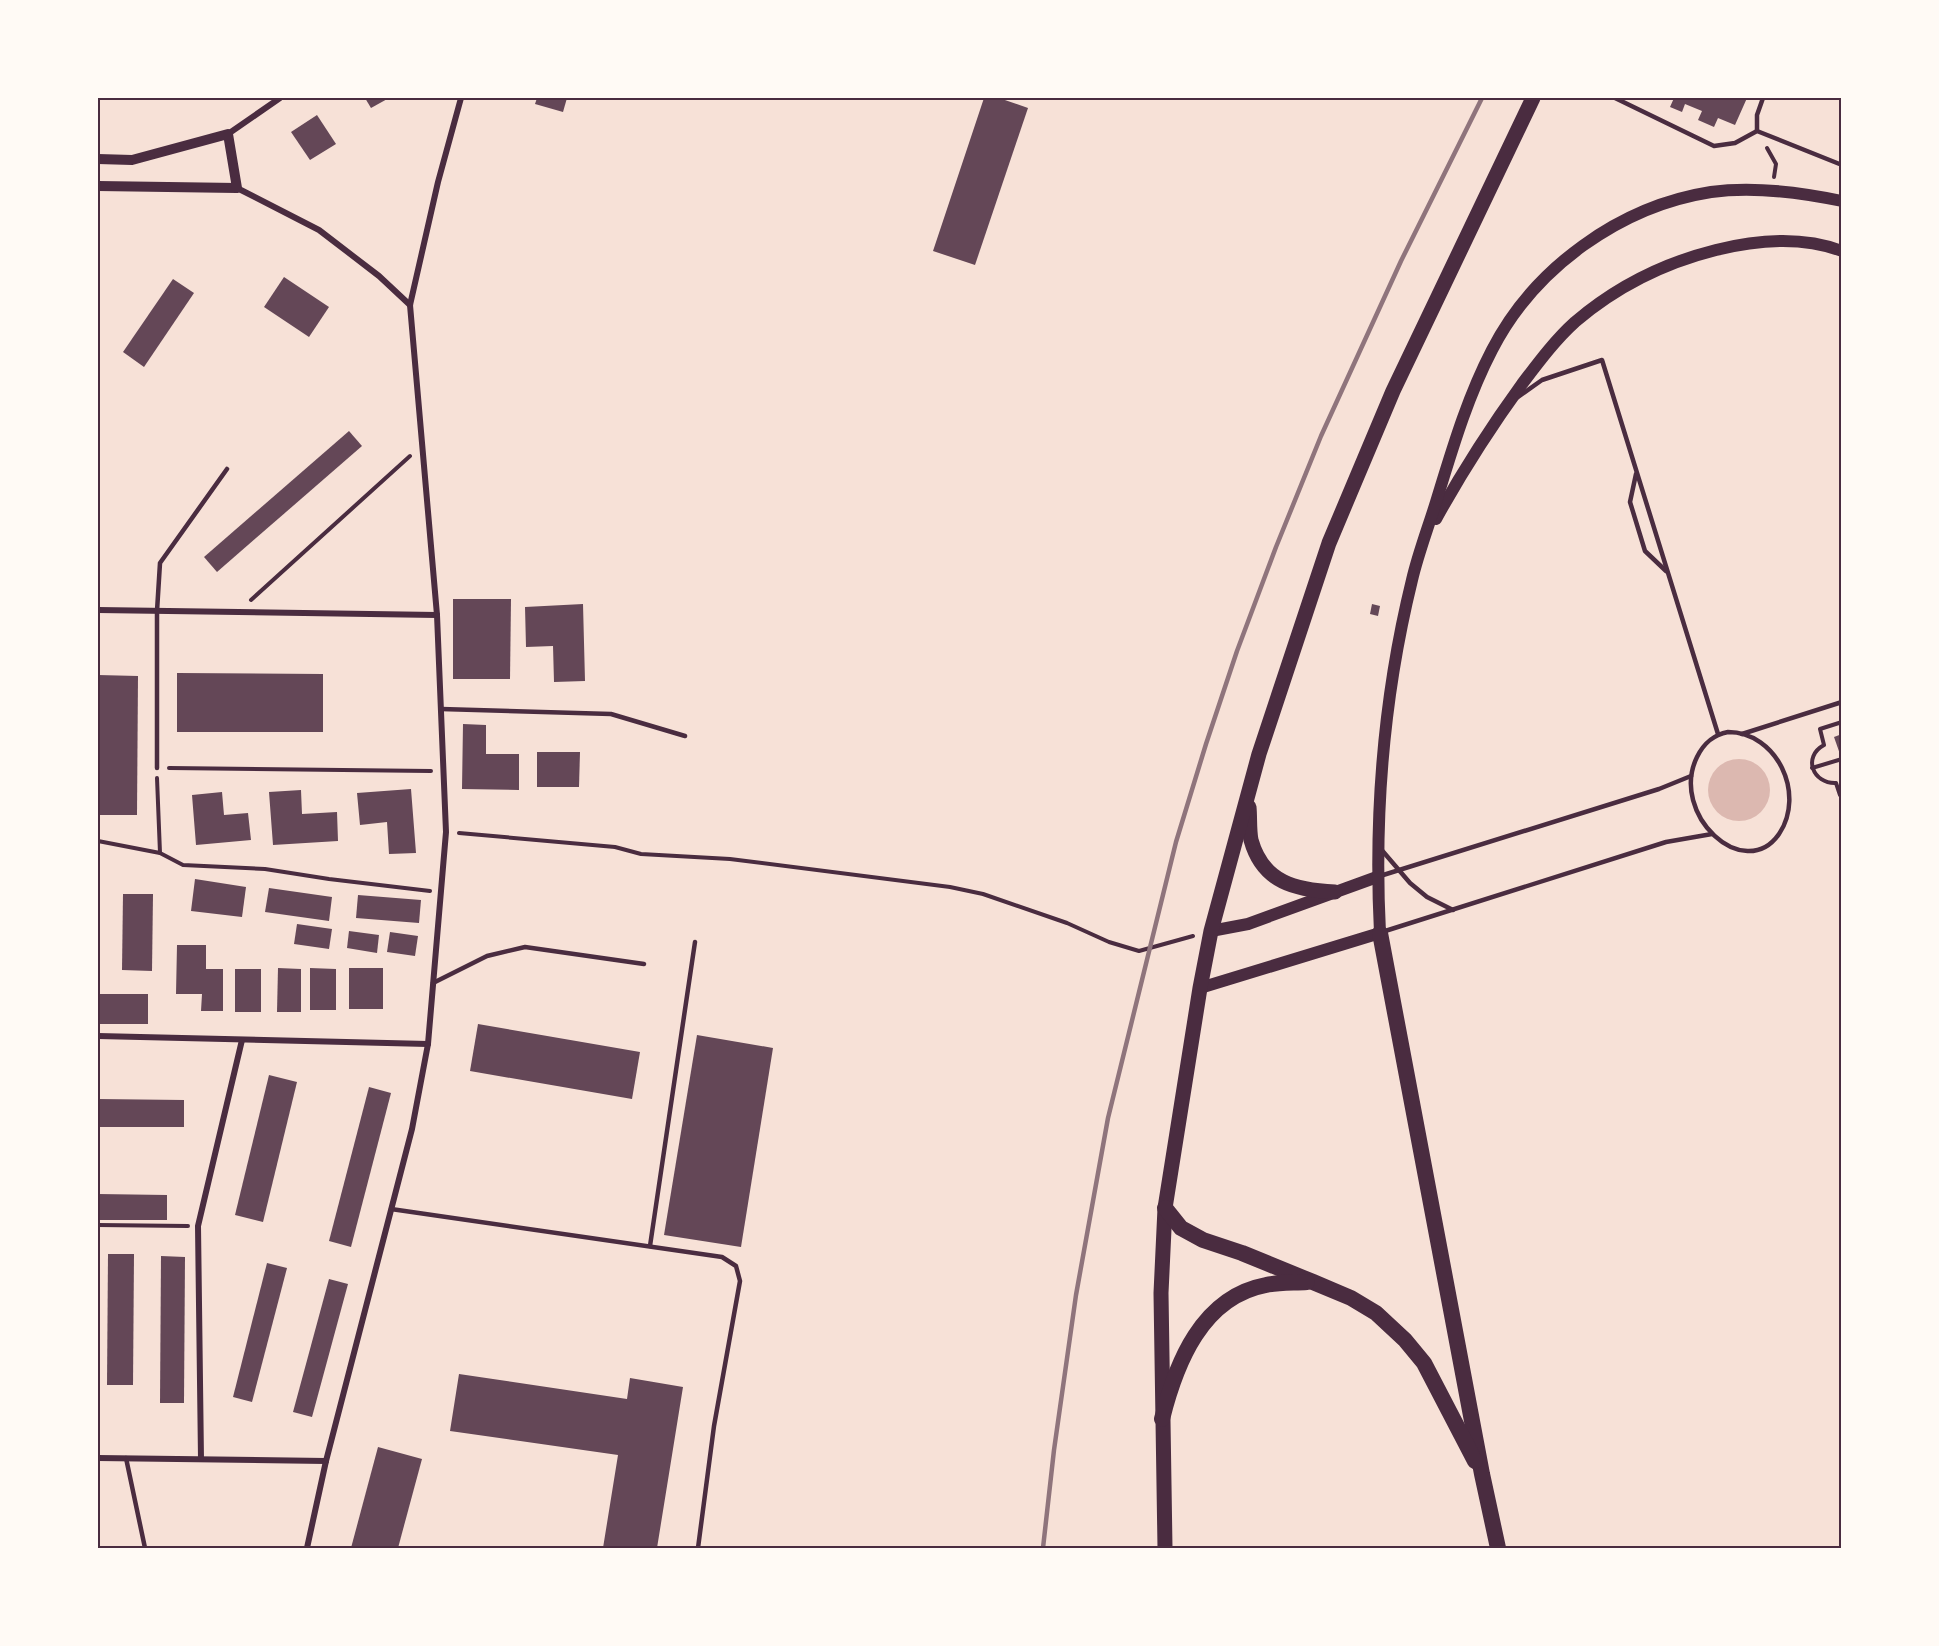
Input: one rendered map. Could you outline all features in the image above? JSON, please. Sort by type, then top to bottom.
[{"type":"highway","points":[[1380,933],[1498,1548]]},
{"type":"highway","points":[[1165,1208],[1181,1228],[1203,1240],[1242,1253],[1351,1298],[1376,1313],[1405,1340],[1424,1363],[1482,1474]]},
{"type":"highway","points":[[1162,1419],[1171,1383],[1180,1361],[1200,1328],[1214,1312],[1230,1299],[1251,1289],[1266,1285],[1313,1282]]},
{"type":"main road","points":[[1165,1548],[1161,1293],[1165,1208],[1211,931],[1282,683],[1329,543],[1393,391],[1533,98]]},
{"type":"main road","points":[[1200,988],[1380,933],[1377,877],[1384,735],[1401,629],[1412,578],[1455,438],[1473,389],[1493,348],[1513,315],[1555,268],[1582,246],[1609,228],[1679,198],[1713,192],[1773,190],[1842,201]]},
{"type":"main road","points":[[1423,543],[1464,468],[1543,356],[1574,323],[1628,285],[1684,258],[1735,245],[1761,242],[1815,244],[1842,251]]},
{"type":"main road","points":[[1249,792],[1251,839],[1262,863],[1271,875],[1300,889],[1335,892]]},
{"type":"main road","points":[[1211,931],[1248,924],[1377,877]]},
{"type":"street","points":[[98,159],[132,160],[228,134],[280,98]]},
{"type":"street","points":[[307,1548],[326,1461],[412,1129],[428,1044],[446,832],[437,615],[410,305],[438,182],[461,98]]},
{"type":"street","points":[[228,134],[237,188]]},
{"type":"street","points":[[98,186],[237,188],[320,230],[379,276],[410,305]]},
{"type":"street","points":[[98,610],[437,615]]},
{"type":"street","points":[[98,1036],[428,1044]]},
{"type":"street","points":[[201,1460],[198,1226],[242,1040]]},
{"type":"street","points":[[98,1458],[326,1461]]},
{"type":"lane","points":[[1615,98],[1714,146],[1735,143],[1757,131]]},
{"type":"lane","points":[[1757,131],[1757,115],[1763,98]]},
{"type":"lane","points":[[1757,131],[1842,165]]},
{"type":"lane","points":[[1508,403],[1542,380],[1602,360],[1718,734]]},
{"type":"lane","points":[[157,768],[157,611],[160,563],[227,469]]},
{"type":"lane","points":[[1637,472],[1630,502],[1645,551],[1668,573]]},
{"type":"lane","points":[[1742,734],[1842,702]]},
{"type":"lane","points":[[441,709],[611,714],[685,736]]},
{"type":"lane","points":[[1728,732],[1742,734],[1752,737],[1769,749],[1783,769],[1788,784],[1788,814],[1784,826],[1777,837],[1766,847],[1754,851],[1730,846],[1712,834],[1698,816],[1690,790],[1694,762],[1702,747],[1718,734],[1728,732]]},
{"type":"lane","points":[[1377,877],[1659,789],[1691,776]]},
{"type":"lane","points":[[1380,933],[1666,842],[1712,834]]},
{"type":"lane","points":[[1378,846],[1426,897],[1453,910]]},
{"type":"lane","points":[[650,1246],[695,942]]},
{"type":"lane","points":[[433,983],[487,956],[525,947],[644,964]]},
{"type":"lane","points":[[391,1209],[722,1257],[736,1266],[740,1281],[714,1426],[698,1548]]},
{"type":"lane","points":[[126,1458],[145,1548]]},
{"type":"path","points":[[1757,131],[1776,164],[1773,190]]},
{"type":"path","points":[[236,612],[422,445]]},
{"type":"path","points":[[1842,722],[1820,729],[1824,745],[1815,752],[1811,762],[1815,774],[1824,782],[1836,783],[1840,795],[1842,794]]},
{"type":"path","points":[[1812,768],[1842,759]]},
{"type":"path","points":[[160,853],[157,768],[444,772]]},
{"type":"path","points":[[446,832],[615,847],[641,854],[730,859],[950,887],[983,894],[1067,923],[1108,942],[1139,951],[1211,931]]},
{"type":"path","points":[[98,841],[160,853],[183,865],[265,868],[329,879],[441,892]]},
{"type":"path","points":[[98,1225],[198,1226]]},
{"type":"shaded area","points":[[1739,759],[1756,764],[1761,768],[1765,773],[1770,790],[1765,807],[1761,812],[1756,816],[1739,821],[1722,816],[1717,812],[1713,807],[1708,790],[1713,773],[1717,768],[1722,764]]},
{"type":"building","points":[[365,98],[389,98],[371,108]]},
{"type":"building","points":[[537,98],[567,98],[563,112],[535,104]]},
{"type":"building","points":[[984,98],[999,98],[1028,108],[975,265],[933,251]]},
{"type":"building","points":[[1674,98],[1747,98],[1735,125],[1718,118],[1714,127],[1698,120],[1702,111],[1685,104],[1682,112],[1670,107]]},
{"type":"building","points":[[317,115],[336,144],[310,160],[291,132]]},
{"type":"building","points":[[284,277],[329,307],[309,337],[264,307]]},
{"type":"building","points":[[173,279],[194,293],[144,367],[123,352]]},
{"type":"building","points":[[349,431],[362,446],[217,572],[204,557]]},
{"type":"building","points":[[453,599],[511,599],[510,679],[453,679]]},
{"type":"building","points":[[583,604],[585,681],[554,682],[553,646],[526,647],[525,607]]},
{"type":"building","points":[[1372,604],[1380,606],[1378,616],[1370,614]]},
{"type":"building","points":[[177,673],[323,674],[323,732],[177,732]]},
{"type":"building","points":[[98,675],[138,676],[137,815],[98,815]]},
{"type":"building","points":[[463,724],[486,725],[486,754],[519,754],[519,790],[462,789]]},
{"type":"building","points":[[1842,734],[1842,757],[1841,757],[1834,737]]},
{"type":"building","points":[[537,752],[580,752],[579,787],[537,787]]},
{"type":"building","points":[[411,789],[416,853],[389,854],[387,822],[360,825],[357,793]]},
{"type":"building","points":[[301,790],[302,814],[337,812],[338,841],[273,845],[269,792]]},
{"type":"building","points":[[222,792],[224,815],[248,813],[251,840],[196,845],[192,795]]},
{"type":"building","points":[[195,879],[246,887],[242,917],[191,911]]},
{"type":"building","points":[[269,888],[332,897],[329,921],[265,912]]},
{"type":"building","points":[[123,894],[153,894],[152,971],[122,970]]},
{"type":"building","points":[[358,895],[421,900],[419,923],[356,918]]},
{"type":"building","points":[[297,924],[332,929],[329,949],[294,944]]},
{"type":"building","points":[[349,931],[379,935],[377,953],[347,948]]},
{"type":"building","points":[[390,932],[418,936],[415,956],[387,952]]},
{"type":"building","points":[[177,945],[206,945],[206,969],[223,969],[223,1011],[201,1011],[202,994],[176,994]]},
{"type":"building","points":[[278,968],[301,969],[301,1012],[277,1012]]},
{"type":"building","points":[[310,968],[336,969],[336,1010],[310,1010]]},
{"type":"building","points":[[349,968],[383,968],[383,1009],[349,1009]]},
{"type":"building","points":[[235,969],[261,969],[261,1012],[235,1012]]},
{"type":"building","points":[[98,994],[148,994],[148,1024],[98,1024]]},
{"type":"building","points":[[478,1024],[640,1052],[632,1099],[470,1071]]},
{"type":"building","points":[[697,1035],[773,1048],[741,1247],[664,1235]]},
{"type":"building","points":[[269,1075],[297,1082],[263,1222],[235,1215]]},
{"type":"building","points":[[369,1087],[391,1093],[351,1247],[329,1241]]},
{"type":"building","points":[[98,1099],[184,1100],[184,1127],[98,1127]]},
{"type":"building","points":[[98,1194],[167,1195],[167,1220],[98,1220]]},
{"type":"building","points":[[108,1254],[134,1254],[133,1385],[107,1385]]},
{"type":"building","points":[[161,1256],[185,1257],[184,1403],[160,1403]]},
{"type":"building","points":[[267,1263],[287,1268],[252,1402],[233,1397]]},
{"type":"building","points":[[329,1279],[348,1284],[312,1417],[293,1412]]},
{"type":"building","points":[[459,1374],[627,1399],[630,1378],[683,1387],[657,1548],[603,1548],[618,1455],[450,1431]]},
{"type":"building","points":[[378,1447],[422,1459],[398,1548],[351,1548]]},
{"type":"railway","points":[[1043,1548],[1076,1295],[1108,1118],[1176,842],[1237,651],[1321,436],[1401,261],[1482,98]]}]
